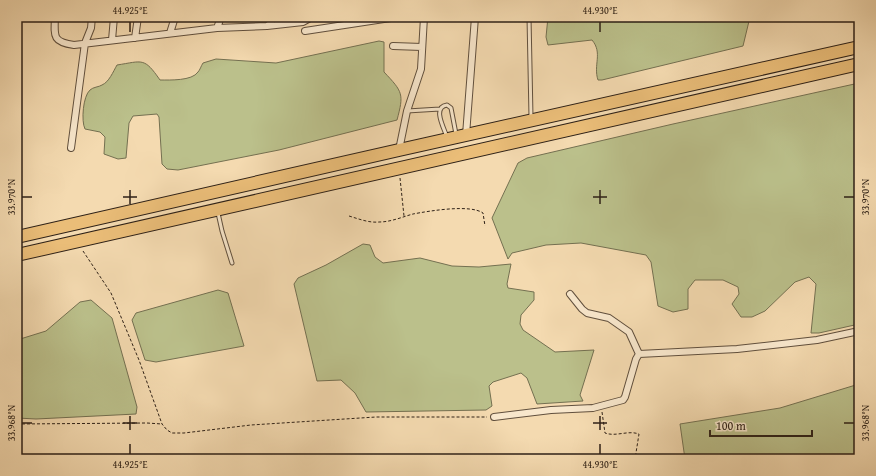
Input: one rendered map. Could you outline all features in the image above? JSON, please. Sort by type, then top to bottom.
[{"type":"highway","points":[[17,237],[859,47]]},
{"type":"highway","points":[[790,63],[794,78]]},
{"type":"highway","points":[[17,255],[218,210],[399,167],[859,64]]},
{"type":"highway","points":[[162,204],[165,221]]},
{"type":"street","points":[[55,17],[55,34],[57,40],[62,44],[74,45],[217,28],[267,26],[303,22],[312,17]]},
{"type":"street","points":[[71,148],[85,43],[92,17]]},
{"type":"street","points":[[112,40],[114,17]]},
{"type":"street","points":[[135,38],[138,17]]},
{"type":"street","points":[[170,33],[175,17]]},
{"type":"street","points":[[217,28],[221,17]]},
{"type":"street","points":[[267,26],[270,24],[273,17]]},
{"type":"street","points":[[305,31],[397,17]]},
{"type":"street","points":[[399,150],[407,111],[421,69],[424,17]]},
{"type":"street","points":[[457,137],[475,17]]},
{"type":"street","points":[[393,46],[422,47]]},
{"type":"street","points":[[570,294],[587,313],[609,318],[629,332],[639,354]]},
{"type":"street","points":[[639,354],[737,349],[817,340],[859,331]]},
{"type":"street","points":[[494,417],[551,410],[593,408],[623,400],[639,354]]},
{"type":"lane","points":[[529,17],[531,121]]},
{"type":"lane","points":[[442,105],[447,105],[451,108],[457,137],[439,114],[442,105]]},
{"type":"lane","points":[[407,111],[440,109]]},
{"type":"lane","points":[[218,210],[222,231],[232,263]]},
{"type":"path","points":[[399,167],[404,217]]},
{"type":"path","points":[[349,216],[372,222],[381,222],[457,209],[471,209],[479,210],[484,213],[485,226]]},
{"type":"path","points":[[77,241],[111,293],[139,360],[162,424],[166,430],[172,433],[184,433],[251,425],[376,417],[494,417]]},
{"type":"path","points":[[602,405],[606,433],[610,435],[634,432],[639,434],[635,459]]},
{"type":"path","points":[[17,424],[147,422],[162,424]]},
{"type":"green space","points":[[548,17],[750,17],[743,46],[598,80],[596,69],[597,50],[592,40],[548,45],[546,37]]},
{"type":"green space","points":[[379,41],[384,42],[384,72],[395,84],[400,94],[401,104],[397,120],[279,150],[178,170],[167,169],[162,164],[159,117],[157,114],[133,116],[129,123],[126,158],[118,159],[104,154],[105,137],[100,132],[85,129],[83,109],[88,93],[91,89],[101,86],[107,82],[117,65],[142,62],[150,67],[160,80],[180,79],[195,75],[203,63],[216,59],[276,63]]},
{"type":"green space","points":[[859,83],[859,324],[819,333],[811,333],[816,284],[809,277],[795,282],[765,311],[752,317],[741,317],[732,304],[739,294],[738,287],[723,280],[695,280],[688,289],[688,309],[673,312],[658,306],[651,262],[646,255],[581,243],[546,245],[512,253],[508,259],[492,218],[518,163],[527,158]]},
{"type":"green space","points":[[363,244],[370,245],[375,257],[383,263],[420,258],[452,266],[479,267],[511,264],[507,284],[508,288],[534,292],[534,300],[521,315],[520,324],[523,330],[555,352],[594,350],[580,395],[583,401],[537,404],[527,378],[521,373],[493,382],[489,386],[492,406],[486,410],[366,412],[355,393],[341,380],[317,381],[294,284],[298,278],[326,265]]},
{"type":"green space","points":[[218,290],[228,293],[244,346],[156,362],[145,360],[132,320],[136,313]]},
{"type":"green space","points":[[91,300],[112,318],[137,407],[136,414],[36,419],[17,418],[17,340],[46,331],[80,302]]},
{"type":"green space","points":[[859,384],[859,459],[685,459],[680,424],[780,408]]}]
